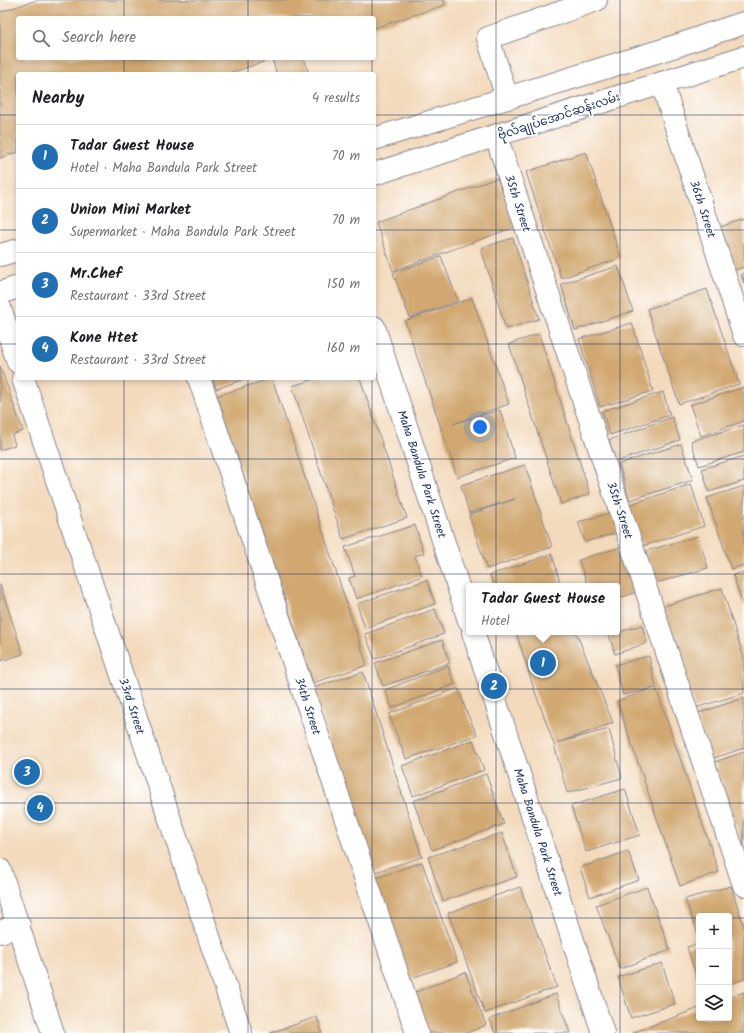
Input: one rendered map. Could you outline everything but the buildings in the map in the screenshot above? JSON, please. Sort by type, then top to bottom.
[{"type":"street","points":[[507,98],[488,38],[596,0]]},
{"type":"street","points":[[376,138],[679,45],[744,23]]},
{"type":"street","points":[[707,35],[718,66]]},
{"type":"street","name":"ဗိုလ်ချုပ်အောင်ဆန်းလမ်း","points":[[376,173],[744,57]]},
{"type":"street","name":"36th Street","points":[[662,83],[744,335]]},
{"type":"street","name":"35th Street","points":[[496,136],[744,885]]},
{"type":"street","points":[[0,255],[16,251]]},
{"type":"street","points":[[0,293],[16,288]]},
{"type":"street","points":[[0,308],[16,356]]},
{"type":"street","name":"Maha Bandula Park Street","points":[[376,333],[466,611]]},
{"type":"street","name":"33rd Street","points":[[24,380],[241,1033]]},
{"type":"street","name":"34th Street","points":[[200,380],[417,1033]]},
{"type":"street","name":"Maha Bandula Park Street","points":[[474,635],[603,1033]]},
{"type":"street","points":[[0,870],[9,929],[53,1033]]},
{"type":"place","name":"Tadar Guest House","points":[[543,663]]},
{"type":"place","name":"Union Mini Market","points":[[494,686]]},
{"type":"place","name":"Mr.Chef","points":[[27,772]]},
{"type":"place","name":"Kone Htet","points":[[40,808]]}]
